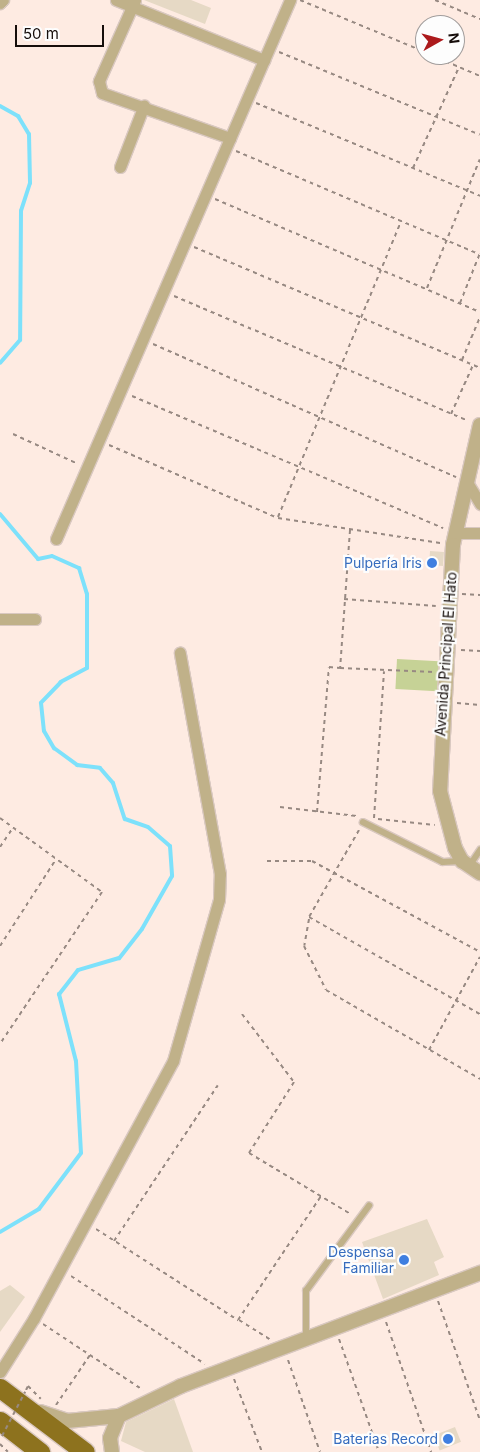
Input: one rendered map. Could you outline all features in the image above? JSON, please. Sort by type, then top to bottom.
[{"type":"highway","points":[[12,1393],[85,1452]]},
{"type":"highway","points":[[1,1428],[40,1452]]},
{"type":"street","points":[[0,3],[3,0]]},
{"type":"street","points":[[116,0],[134,3],[264,60]]},
{"type":"street","points":[[56,539],[290,0]]},
{"type":"street","points":[[134,3],[99,88],[144,105],[228,143]]},
{"type":"street","points":[[120,167],[144,105]]},
{"type":"street","name":"Avenida Principal El Hato","points":[[471,867],[440,791],[453,539],[480,426]]},
{"type":"street","points":[[467,482],[480,504]]},
{"type":"street","points":[[453,539],[480,533]]},
{"type":"street","points":[[0,619],[35,618]]},
{"type":"street","points":[[0,1372],[34,1318],[173,1061],[221,885],[180,653]]},
{"type":"street","points":[[12,1393],[49,1416],[75,1422],[119,1416],[223,1370],[383,1313],[480,1273]]},
{"type":"street","points":[[112,1452],[110,1438],[119,1416]]},
{"type":"lane","points":[[363,822],[443,862],[471,867],[480,850]]},
{"type":"lane","points":[[306,1340],[306,1291],[369,1206]]},
{"type":"path","points":[[300,0],[415,48]]},
{"type":"path","points":[[435,0],[480,19]]},
{"type":"path","points":[[270,48],[480,135]]},
{"type":"path","points":[[454,65],[480,76]]},
{"type":"path","points":[[413,168],[459,67]]},
{"type":"path","points":[[247,99],[480,196]]},
{"type":"path","points":[[228,143],[401,221],[480,254],[460,303]]},
{"type":"path","points":[[427,288],[480,159]]},
{"type":"path","points":[[206,195],[381,268],[480,312]]},
{"type":"path","points":[[278,518],[401,221]]},
{"type":"path","points":[[185,243],[480,368]]},
{"type":"path","points":[[164,292],[480,426]]},
{"type":"path","points":[[462,360],[480,317]]},
{"type":"path","points":[[143,340],[467,482]]},
{"type":"path","points":[[451,414],[473,365]]},
{"type":"path","points":[[120,392],[298,468],[453,539]]},
{"type":"path","points":[[13,434],[87,468]]},
{"type":"path","points":[[99,441],[278,518],[350,530],[453,539]]},
{"type":"path","points":[[340,668],[350,530]]},
{"type":"path","points":[[344,599],[449,600],[480,595]]},
{"type":"path","points":[[446,649],[480,651]]},
{"type":"path","points":[[318,812],[329,668],[445,673]]},
{"type":"path","points":[[374,818],[384,670]]},
{"type":"path","points":[[454,693],[453,703],[480,705]]},
{"type":"path","points":[[0,818],[102,892],[0,1044]]},
{"type":"path","points":[[363,822],[309,918],[304,946],[326,990],[480,1079]]},
{"type":"path","points":[[0,847],[13,828]]},
{"type":"path","points":[[267,861],[298,858],[335,871],[480,952]]},
{"type":"path","points":[[0,946],[56,859]]},
{"type":"path","points":[[309,918],[480,1014]]},
{"type":"path","points":[[429,1050],[480,957]]},
{"type":"path","points":[[242,1014],[294,1082],[249,1153],[349,1213]]},
{"type":"path","points":[[114,1241],[218,1085]]},
{"type":"path","points":[[238,1320],[321,1196]]},
{"type":"path","points":[[85,1222],[284,1348],[320,1452]]},
{"type":"path","points":[[60,1270],[223,1370],[262,1452]]},
{"type":"path","points":[[435,1292],[480,1420]]},
{"type":"path","points":[[383,1313],[431,1452]]},
{"type":"path","points":[[34,1318],[155,1399]]},
{"type":"path","points":[[335,1330],[379,1452]]},
{"type":"path","points":[[49,1416],[90,1355]]},
{"type":"path","points":[[28,1386],[42,1396]]},
{"type":"path","points":[[1,1428],[12,1393]]},
{"type":"path","points":[[0,1444],[8,1452]]},
{"type":"green space","points":[[397,659],[439,661],[437,691],[395,689]]},
{"type":"building","points":[[144,0],[191,0],[211,8],[205,24]]},
{"type":"building","points":[[430,551],[444,552],[443,566],[429,565]]},
{"type":"building","name":"Despensa Familiar","points":[[427,1219],[444,1257],[434,1262],[439,1275],[383,1299],[362,1242]]},
{"type":"building","points":[[10,1285],[25,1297],[0,1332],[0,1291]]},
{"type":"building","points":[[174,1399],[193,1452],[145,1452],[121,1441],[126,1422]]},
{"type":"building","name":"Baterias Record","points":[[455,1427],[461,1442],[440,1450],[434,1436]]},
{"type":"waterway","points":[[0,106],[18,116],[29,134],[30,183],[21,211],[20,340],[0,363]]},
{"type":"waterway","points":[[0,514],[38,559],[52,556],[79,568],[87,594],[87,668],[61,682],[41,703],[44,731],[54,748],[77,765],[100,768],[113,783],[125,819],[148,827],[170,846],[172,876],[142,929],[119,958],[78,970],[59,994],[76,1061],[81,1153],[39,1209],[0,1232]]},
{"type":"place","name":"Pulpería Iris","points":[[432,563]]},
{"type":"place","name":"Despensa Familiar","points":[[404,1260]]},
{"type":"place","name":"Baterias Record","points":[[448,1439]]}]
